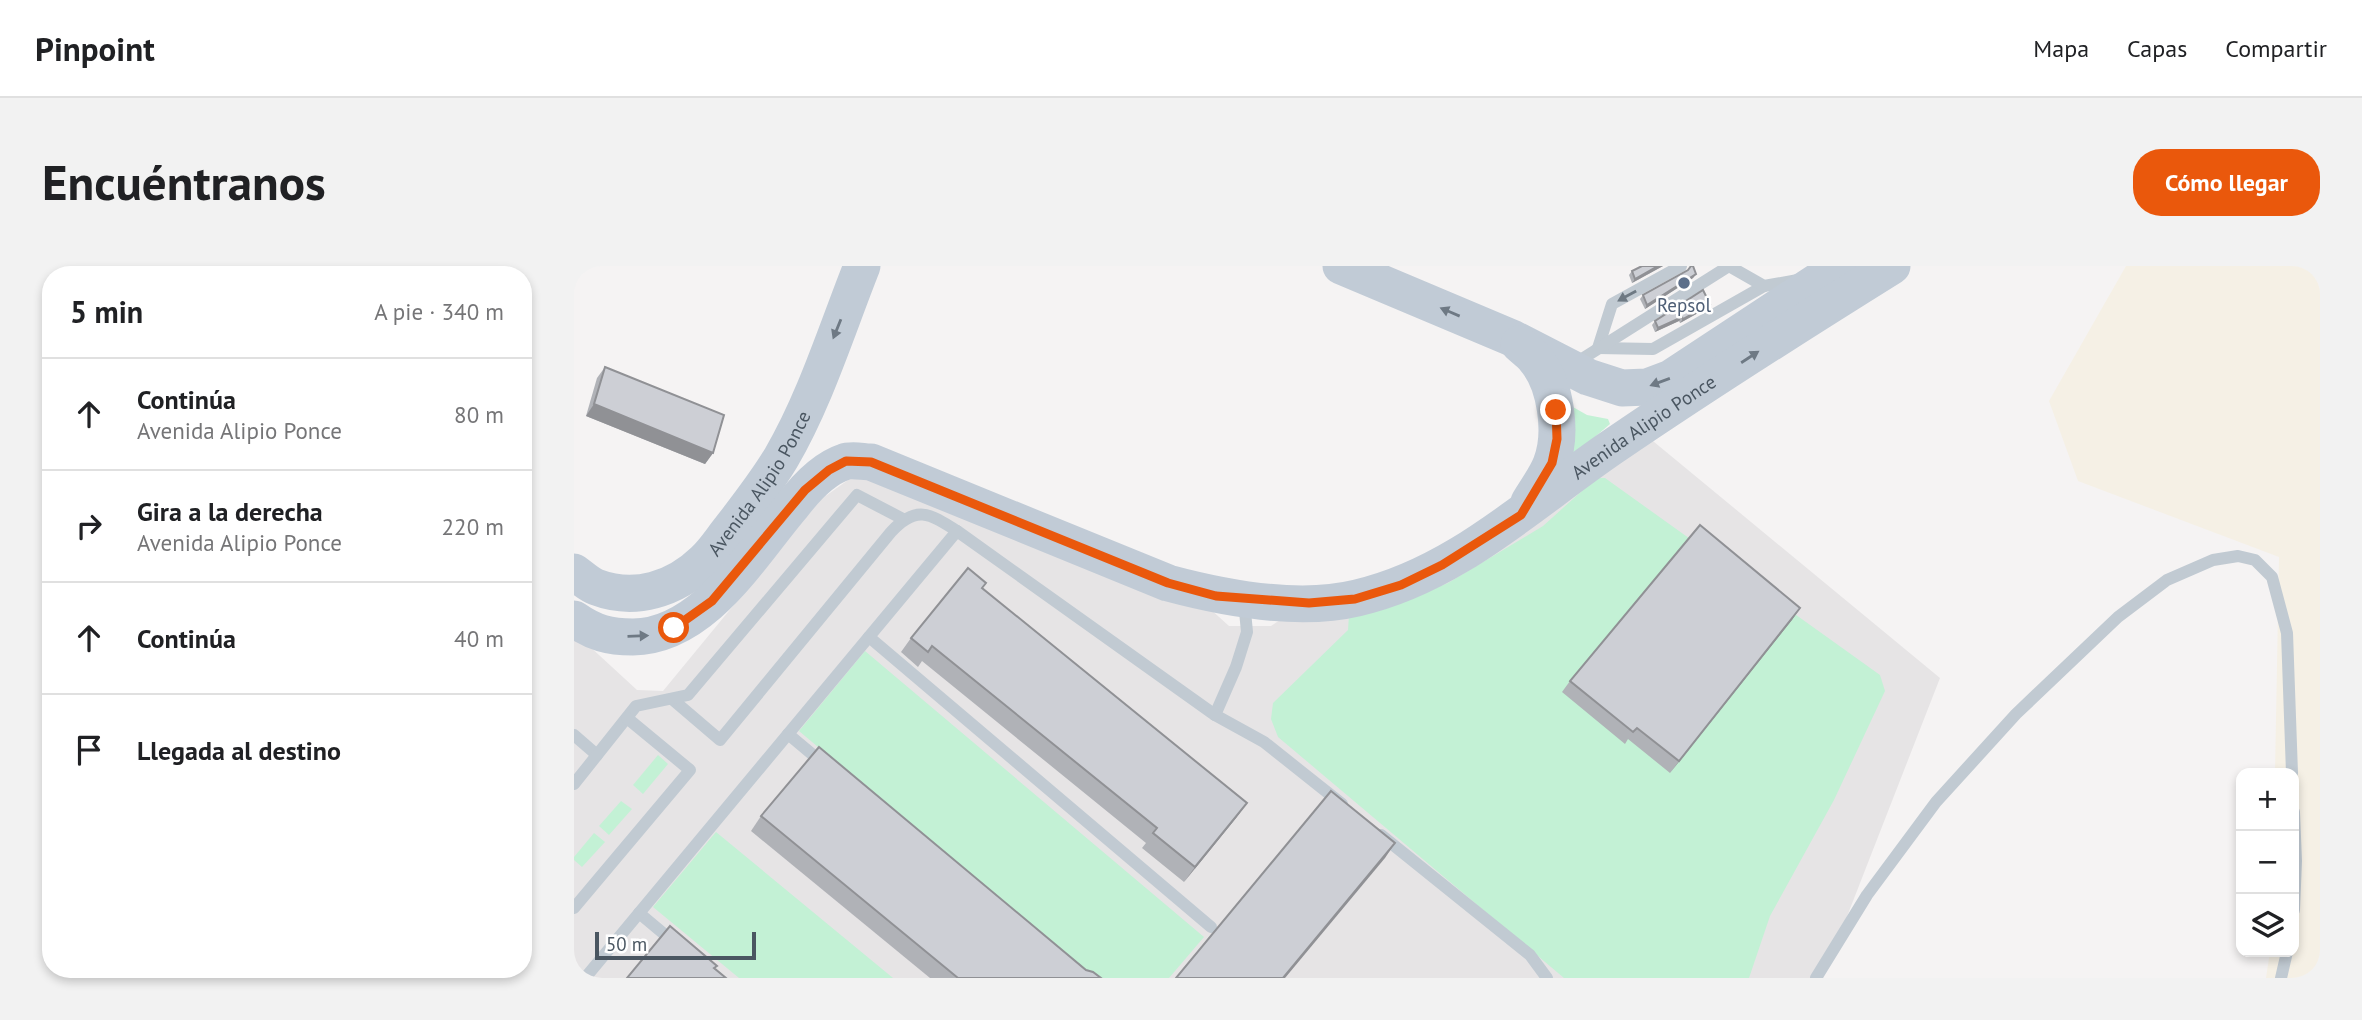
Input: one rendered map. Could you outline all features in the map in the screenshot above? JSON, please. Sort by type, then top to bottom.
[{"type":"main road","name":"Avenida Alipio Ponce","points":[[574,572],[594,587],[636,593],[663,589],[682,579],[705,561],[748,506],[781,457],[807,405],[862,266]]},
{"type":"main road","name":"Avenida Alipio Ponce","points":[[1341,266],[1397,283],[1512,338],[1584,357],[1588,377],[1622,388],[1647,387],[1671,379],[1836,280],[1892,266]]},
{"type":"main road","name":"Avenida Alipio Ponce","points":[[574,619],[611,637],[648,636],[674,628],[712,601],[805,490],[829,470],[846,461],[871,462],[1168,583],[1216,596],[1244,600],[1309,603],[1355,599],[1401,585],[1442,565],[1521,515],[1836,280]]},
{"type":"main road","points":[[1512,338],[1536,359],[1547,381],[1556,410],[1557,439],[1552,463],[1521,515]]},
{"type":"main road","points":[[807,405],[808,423],[815,436],[828,447],[871,462]]},
{"type":"lane","points":[[1584,357],[1612,304],[1681,266]]},
{"type":"lane","points":[[1584,357],[1729,266],[1763,286]]},
{"type":"lane","points":[[1584,357],[1653,349],[1763,286],[1836,280]]},
{"type":"lane","points":[[574,784],[636,706],[688,695],[858,495],[903,519]]},
{"type":"lane","points":[[672,699],[720,740],[903,519],[918,514],[931,516],[957,531],[1215,715],[1264,742],[1349,810]]},
{"type":"lane","points":[[585,978],[957,531]]},
{"type":"lane","points":[[1816,978],[1867,895],[1936,802],[2016,714],[2118,617],[2167,580],[2213,561],[2238,556],[2255,561],[2272,577],[2287,633],[2292,768]]},
{"type":"lane","points":[[1215,715],[1236,667],[1247,632],[1244,600]]},
{"type":"lane","points":[[869,637],[1211,928]]},
{"type":"lane","points":[[574,908],[690,770],[627,718]]},
{"type":"lane","points":[[788,734],[840,778]]},
{"type":"lane","points":[[574,735],[597,755]]},
{"type":"lane","points":[[1370,827],[1530,955],[1544,977]]},
{"type":"lane","points":[[2294,831],[2294,894]]},
{"type":"lane","points":[[639,913],[688,954]]},
{"type":"lane","points":[[2281,978],[2286,957]]},
{"type":"shaded area","points":[[1642,432],[1940,678],[1823,978],[574,978],[574,632],[637,690],[663,691],[820,500],[862,470],[1208,607],[1229,626],[1271,626],[1292,612],[1380,604]]},
{"type":"green space","points":[[1573,407],[1587,415],[1608,419],[1610,424],[1581,449],[1571,454]]},
{"type":"green space","points":[[1599,478],[1605,478],[1880,675],[1885,691],[1834,800],[1770,916],[1749,978],[1564,978],[1278,737],[1271,719],[1273,703],[1348,630],[1349,615],[1390,607],[1448,583],[1543,526]]},
{"type":"green space","points":[[865,651],[1204,937],[1169,978],[1092,978],[799,731]]},
{"type":"green space","points":[[658,755],[668,764],[643,794],[633,785]]},
{"type":"green space","points":[[621,801],[632,809],[609,835],[599,826]]},
{"type":"green space","points":[[716,832],[893,978],[739,978],[653,907]]},
{"type":"green space","points":[[594,833],[605,842],[582,867],[574,857]]},
{"type":"sand","points":[[2126,266],[2320,266],[2320,978],[2266,978],[2269,957],[2299,957],[2299,768],[2275,768],[2279,557],[2078,481],[2049,401]]},
{"type":"building","points":[[1642,266],[1658,266],[1635,279],[1632,271]]},
{"type":"building","points":[[1691,266],[1696,274],[1647,305],[1643,295]]},
{"type":"building","points":[[1703,290],[1710,304],[1683,319],[1682,317],[1658,328],[1655,321]]},
{"type":"building","points":[[605,367],[724,415],[713,453],[594,404]]},
{"type":"building","points":[[1700,525],[1800,608],[1679,761],[1637,728],[1633,732],[1570,681]]},
{"type":"building","points":[[968,568],[986,583],[982,588],[1247,803],[1195,867],[1153,833],[1157,828],[932,646],[928,652],[911,638]]},
{"type":"building","points":[[819,747],[1086,970],[1101,978],[958,978],[761,816]]},
{"type":"building","points":[[1331,791],[1395,843],[1283,978],[1176,978]]},
{"type":"building","points":[[670,926],[717,966],[714,968],[726,978],[627,978]]},
{"type":"place","name":"Repsol","points":[[1684,283]]},
{"type":"route","points":[[674,628],[712,601],[805,490],[829,470],[846,461],[871,462],[1168,583],[1216,596],[1244,600],[1309,603],[1355,599],[1401,585],[1442,565],[1521,515],[1552,463],[1557,439],[1556,410]]}]
